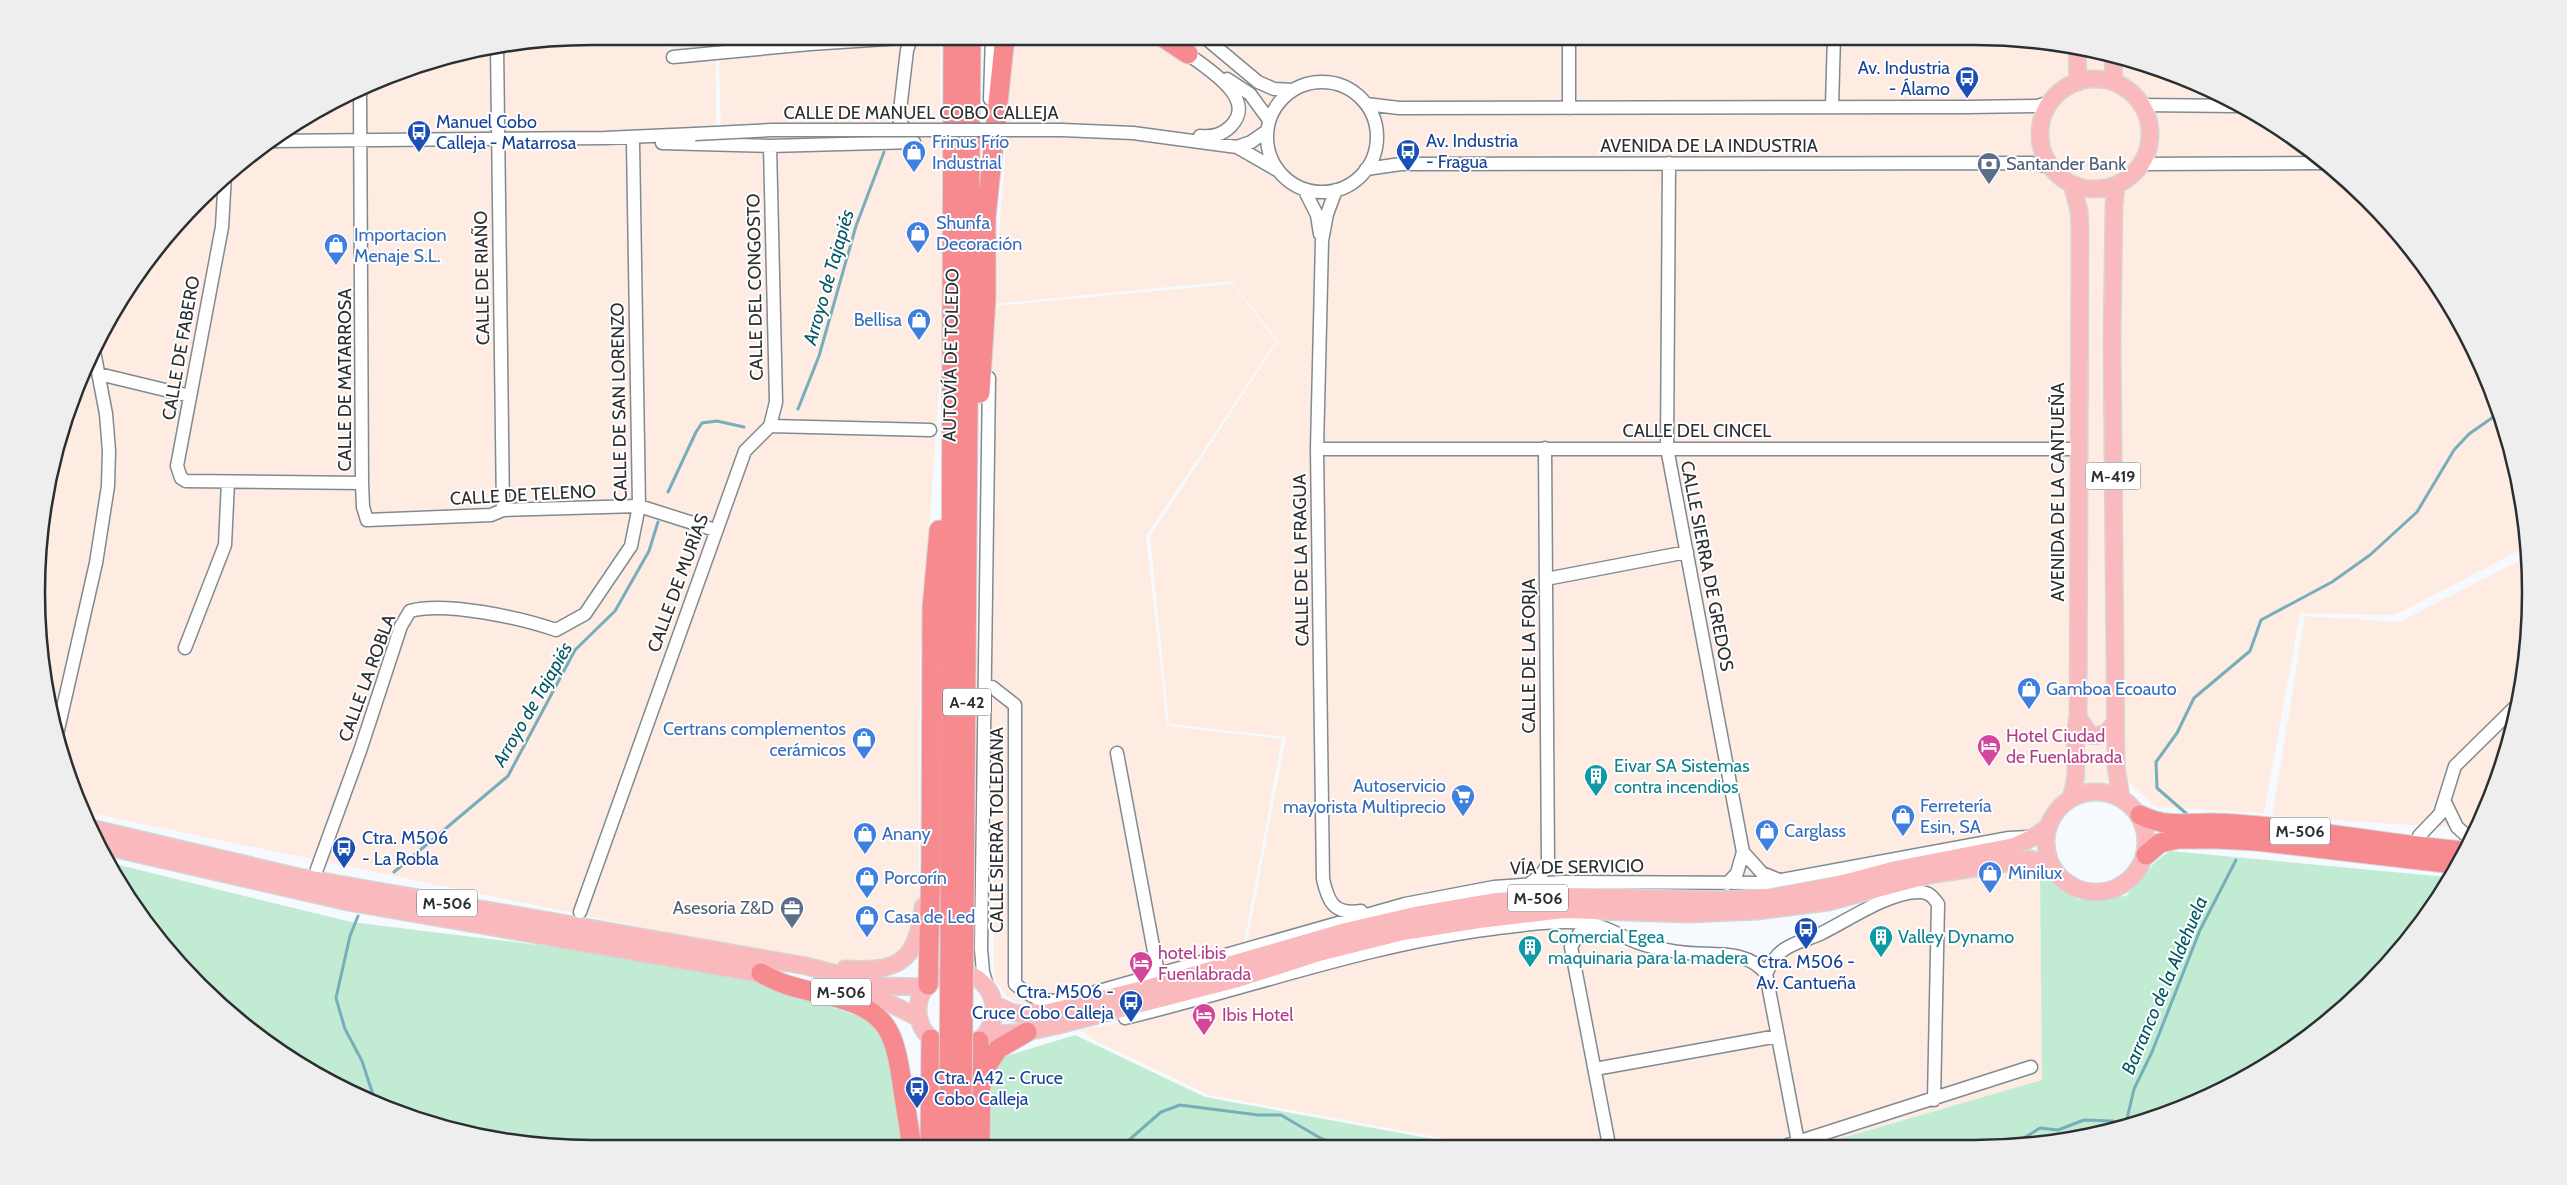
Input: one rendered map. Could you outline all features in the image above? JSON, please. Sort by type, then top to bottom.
[{"type":"highway","name":"AUTOVÍA DE TOLEDO","points":[[950,464],[953,45]]},
{"type":"highway","name":"A-42","points":[[952,928],[968,477],[970,45]]},
{"type":"highway","points":[[968,477],[976,431],[986,299],[986,217],[1004,45]]},
{"type":"highway","points":[[1174,45],[1188,54]]},
{"type":"highway","name":"A-42","points":[[948,1140],[951,1098],[952,928],[949,771],[950,464]]},
{"type":"highway","points":[[927,986],[931,862],[932,608],[940,512],[950,464]]},
{"type":"highway","name":"M-506","points":[[2140,815],[2163,824],[2216,823],[2458,850]]},
{"type":"highway","points":[[2308,832],[2332,829],[2419,836]]},
{"type":"highway","name":"M-506","points":[[2146,855],[2160,843],[2178,839],[2218,839],[2256,841],[2450,864]]},
{"type":"highway","points":[[761,973],[771,979],[797,988],[843,999],[868,1009],[880,1018],[890,1031],[896,1047],[911,1140]]},
{"type":"highway","points":[[981,1075],[998,1049],[1027,1032]]},
{"type":"highway","points":[[980,1140],[982,1038]]},
{"type":"highway","points":[[930,1039],[930,1140]]},
{"type":"highway","name":"A-42","points":[[951,1098],[960,1140]]},
{"type":"highway","points":[[943,1140],[951,1098]]},
{"type":"main road","points":[[2077,55],[2078,82]]},
{"type":"main road","points":[[2113,63],[2114,82]]},
{"type":"main road","points":[[2096,80],[2114,82],[2130,91],[2142,105],[2150,124],[2150,145],[2142,164],[2131,177],[2116,185],[2094,190],[2072,184],[2051,167],[2043,152],[2040,135],[2043,118],[2051,102],[2063,90],[2078,82],[2096,80]]},
{"type":"main road","name":"AVENIDA DE LA CANTUEÑA","points":[[2070,799],[2076,784],[2075,728],[2078,717],[2080,227],[2079,211],[2072,184]]},
{"type":"main road","name":"M-419","points":[[2116,185],[2112,341],[2116,767],[2121,797]]},
{"type":"main road","points":[[2078,717],[2090,735],[2099,736],[2109,732],[2116,720]]},
{"type":"main road","points":[[2070,799],[2086,792],[2104,792],[2121,797]]},
{"type":"main road","name":"M-506","points":[[2121,797],[2140,815]]},
{"type":"main road","name":"M-506","points":[[99,830],[299,877],[806,966],[884,986],[927,986],[937,978],[948,973],[960,973],[982,982],[991,998],[1011,1012],[1021,1014],[1049,1012],[1071,1003],[1151,987],[1346,931],[1433,912],[1552,896],[1724,900],[1771,896],[1832,886],[1896,869],[2014,846],[2034,837],[2048,827],[2057,811],[2070,799]]},
{"type":"main road","points":[[2140,815],[2147,834],[2146,855]]},
{"type":"main road","points":[[2048,827],[2046,847],[2052,866]]},
{"type":"main road","name":"M-506","points":[[108,847],[348,902],[761,973],[889,1003],[918,1018]]},
{"type":"main road","name":"M-506","points":[[930,1039],[942,1046],[954,1048],[967,1047],[982,1038],[1055,1026],[1403,932],[1534,912],[1689,914],[1757,911],[1828,902],[1930,875],[2031,860],[2052,866],[2064,881],[2082,891],[2102,892],[2122,886],[2127,882],[2137,873],[2146,855]]},
{"type":"main road","points":[[806,966],[871,970],[891,966],[909,954],[921,925],[931,862]]},
{"type":"main road","points":[[927,986],[919,1002],[918,1018],[930,1039]]},
{"type":"main road","points":[[982,1038],[993,1020],[991,998]]},
{"type":"street","points":[[673,57],[799,45]]},
{"type":"street","name":"CALLE DE MANUEL COBO CALLEJA","points":[[605,138],[633,142],[770,146],[914,142],[899,119],[909,45]]},
{"type":"street","points":[[986,217],[992,45]]},
{"type":"street","points":[[1188,54],[1250,94],[1268,126],[1271,158],[1278,171],[1290,182],[1304,189],[1320,192],[1336,190],[1353,182],[1366,169],[1374,154],[1377,136],[1374,120],[1366,104],[1353,91],[1340,85],[1319,82],[1293,90],[1274,89],[1258,82],[1214,45]]},
{"type":"street","points":[[1569,45],[1569,108]]},
{"type":"street","points":[[1832,106],[1834,45]]},
{"type":"street","name":"CALLE DE RIAÑO","points":[[497,54],[503,510]]},
{"type":"street","points":[[1133,133],[1172,131],[1212,137],[1232,125],[1238,116],[1237,97],[1228,86],[1188,54]]},
{"type":"street","points":[[1237,147],[1251,142],[1268,126],[1275,107],[1293,90]]},
{"type":"street","name":"CALLE DE MATARROSA","points":[[228,482],[362,483],[360,97]]},
{"type":"street","points":[[1366,104],[1399,108],[2006,107],[2037,106],[2051,102]]},
{"type":"street","points":[[2142,105],[2226,106]]},
{"type":"street","name":"CALLE DE MANUEL COBO CALLEJA","points":[[283,141],[605,138],[772,130],[1062,130],[1133,133],[1237,147],[1278,171]]},
{"type":"street","name":"CALLE DE SAN LORENZO","points":[[556,630],[585,614],[631,546],[639,506],[633,142]]},
{"type":"street","name":"CALLE DEL CONGOSTO","points":[[770,146],[776,402],[770,426]]},
{"type":"street","name":"AVENIDA DE LA INDUSTRIA","points":[[1366,169],[1401,164],[1669,163],[2038,163],[2051,167]]},
{"type":"street","name":"CALLE SIERRA DE GREDOS","points":[[1669,163],[1667,448],[1743,852]]},
{"type":"street","points":[[2142,164],[2314,163]]},
{"type":"street","name":"CALLE DE FABERO","points":[[224,188],[222,227],[177,466],[178,473],[186,481],[228,482]]},
{"type":"street","name":"CALLE DE LA FRAGUA","points":[[1304,189],[1317,215],[1322,241]]},
{"type":"street","name":"CALLE DE LA FRAGUA","points":[[1336,190],[1327,214],[1322,241],[1317,449],[1323,879],[1327,898],[1335,908],[1349,913],[1405,904]]},
{"type":"street","points":[[986,299],[989,426],[984,599],[980,949],[983,972],[991,998]]},
{"type":"street","points":[[60,719],[96,563],[108,486],[109,451],[106,414],[96,361]]},
{"type":"street","points":[[99,374],[190,396]]},
{"type":"street","points":[[770,426],[930,430]]},
{"type":"street","name":"CALLE DE MURÍAS","points":[[580,912],[715,530],[745,451],[770,426]]},
{"type":"street","name":"CALLE DE LA FORJA","points":[[1545,448],[1548,864]]},
{"type":"street","name":"CALLE DEL CINCEL","points":[[1317,449],[2078,449]]},
{"type":"street","points":[[185,648],[225,545],[228,482]]},
{"type":"street","name":"CALLE DE TELENO","points":[[362,483],[363,507],[367,520],[491,515],[503,510],[639,506],[715,530]]},
{"type":"street","points":[[1546,579],[1687,552]]},
{"type":"street","name":"CALLE LA ROBLA","points":[[317,869],[360,751],[401,626],[410,610],[442,608],[490,614],[525,620],[556,630]]},
{"type":"street","name":"CALLE SIERRA TOLEDANA","points":[[992,686],[1015,705],[1015,984]]},
{"type":"street","points":[[2419,836],[2440,814],[2445,802],[2446,789],[2455,766],[2508,714]]},
{"type":"street","points":[[1116,753],[1158,972]]},
{"type":"street","points":[[2445,802],[2457,827],[2466,835]]},
{"type":"street","name":"VÍA DE SERVICIO","points":[[1015,984],[1033,999],[1071,1003],[1158,972],[1405,904],[1494,887],[1562,882],[1726,884],[1779,881],[2009,838],[2034,837]]},
{"type":"street","points":[[1743,852],[1762,873],[1779,881]]},
{"type":"street","points":[[1726,884],[1737,873],[1743,852]]},
{"type":"street","points":[[1529,884],[1541,875],[1548,864],[1562,882]]},
{"type":"street","points":[[1766,974],[1770,964],[1780,952],[1868,908],[1906,893],[1920,892],[1931,895],[1938,904],[1934,1100]]},
{"type":"street","points":[[1125,1018],[1192,1002],[1363,953],[1428,939],[1540,924],[1584,923],[1643,945],[1680,952],[1728,955],[1758,963],[1766,974],[1778,1036],[1793,1140]]},
{"type":"street","points":[[1605,930],[1592,929],[1580,932],[1571,947],[1608,1140]]},
{"type":"street","points":[[1595,1069],[1778,1036]]},
{"type":"street","points":[[1803,1140],[1934,1100],[2032,1067]]},
{"type":"shaded area","points":[[668,45],[669,62],[716,60],[716,140],[940,138],[944,319],[920,655],[918,944],[873,975],[92,814],[74,768],[64,734],[50,664],[46,628],[46,557],[50,521],[64,451],[74,417],[101,350],[137,288],[158,259],[205,205],[259,158],[288,137],[350,101],[417,74],[486,56],[557,46]]},
{"type":"shaded area","points":[[671,45],[940,45],[940,125],[721,127],[719,59],[672,60]]},
{"type":"shaded area","points":[[1008,45],[1974,45],[2046,50],[2116,64],[2150,74],[2217,101],[2279,137],[2308,158],[2362,205],[2409,259],[2430,288],[2466,350],[2493,417],[2511,486],[2520,550],[2395,615],[2300,613],[2264,813],[2156,807],[2125,779],[2068,790],[2038,828],[2008,841],[1768,888],[1550,889],[1245,953],[1286,737],[1169,724],[1150,536],[1278,341],[1231,281],[993,304],[1005,161]]},
{"type":"shaded area","points":[[1232,284],[1276,341],[1146,536],[1167,726],[1282,739],[1242,954],[1054,1007],[1017,1003],[1005,995],[994,978],[987,341],[994,306]]},
{"type":"shaded area","points":[[2521,560],[2521,628],[2511,699],[2493,768],[2469,829],[2272,816],[2305,616],[2399,622]]},
{"type":"shaded area","points":[[1997,871],[2040,873],[2042,1080],[1835,1140],[1604,1140],[1564,931],[1658,957],[1750,965],[1817,943],[1906,891]]},
{"type":"shaded area","points":[[1563,929],[1602,1140],[1453,1140],[1209,1095],[1094,1040],[1080,1030],[1159,1015],[1360,960],[1485,937]]},
{"type":"green space","points":[[2170,851],[2443,877],[2409,926],[2362,980],[2308,1027],[2279,1048],[2217,1084],[2150,1111],[2116,1121],[2046,1135],[1974,1140],[1835,1140],[2042,1080],[2040,873],[2078,900],[2126,896],[2156,861]]},
{"type":"green space","points":[[117,865],[351,922],[635,957],[752,979],[869,1020],[888,1043],[905,1140],[557,1139],[521,1135],[451,1121],[417,1111],[350,1084],[288,1048],[259,1027],[205,980],[181,953],[137,897]]},
{"type":"green space","points":[[1075,1035],[1205,1097],[1438,1140],[988,1140],[990,1086],[1000,1058]]},
{"type":"waterway","name":"Arroyo de Tajapiés","points":[[798,409],[819,356],[856,226],[884,152]]},
{"type":"waterway","name":"Barranco de la Aldehuela","points":[[2188,815],[2157,788],[2156,762],[2177,733],[2194,698],[2250,651],[2261,620],[2332,582],[2370,555],[2417,512],[2454,450],[2469,434],[2493,417]]},
{"type":"waterway","name":"Arroyo de Tajapiés","points":[[668,492],[702,423],[717,421],[744,427]]},
{"type":"waterway","name":"Arroyo de Tajapiés","points":[[394,872],[508,776],[575,650],[615,611],[649,551],[658,522]]},
{"type":"waterway","name":"Barranco de la Aldehuela","points":[[2127,1118],[2134,1089],[2152,1052],[2200,930],[2236,860]]},
{"type":"waterway","name":"Arroyo de Tajapiés","points":[[358,916],[350,936],[336,998],[345,1029],[362,1061],[373,1094]]},
{"type":"waterway","points":[[1129,1140],[1161,1112],[1180,1105],[1258,1115],[1281,1115],[1325,1140]]},
{"type":"waterway","points":[[2025,1137],[2040,1128],[2058,1130],[2084,1120],[2114,1122]]},
{"type":"place","name":"Av. Industria - Álamo","points":[[1967,99]]},
{"type":"place","name":"Manuel Cobo Calleja - Matarrosa","points":[[419,153]]},
{"type":"place","name":"Av. Industria - Fragua","points":[[1408,172]]},
{"type":"place","name":"Frinus Frío Industrial","points":[[914,173]]},
{"type":"place","name":"Santander Bank","points":[[1989,185]]},
{"type":"place","name":"Shunfa Decoración","points":[[918,254]]},
{"type":"place","name":"Importacion Menaje S.L.","points":[[336,266]]},
{"type":"place","name":"Bellisa","points":[[919,341]]},
{"type":"place","name":"Gamboa Ecoauto","points":[[2029,710]]},
{"type":"place","name":"Certrans complementos cerámicos","points":[[864,760]]},
{"type":"place","name":"Hotel Ciudad de Fuenlabrada","points":[[1989,767]]},
{"type":"place","name":"Eivar SA Sistemas contra incendios","points":[[1596,797]]},
{"type":"place","name":"Autoservicio mayorista Multiprecio","points":[[1463,817]]},
{"type":"place","name":"Ferretería Esin, SA","points":[[1903,837]]},
{"type":"place","name":"Carglass","points":[[1767,852]]},
{"type":"place","name":"Anany","points":[[865,855]]},
{"type":"place","name":"Ctra. M506 - La Robla","points":[[344,869]]},
{"type":"place","name":"Minilux","points":[[1990,894]]},
{"type":"place","name":"Porcorín","points":[[867,899]]},
{"type":"place","name":"Asesoria Z&D","points":[[792,929]]},
{"type":"place","name":"Casa de Led","points":[[867,938]]},
{"type":"place","name":"Ctra. M506 - Av. Cantueña","points":[[1806,950]]},
{"type":"place","name":"Valley Dynamo","points":[[1881,958]]},
{"type":"place","name":"Comercial Egea maquinaria para la madera","points":[[1530,968]]},
{"type":"place","name":"hotel ibis Fuenlabrada","points":[[1141,984]]},
{"type":"place","name":"Ctra. M506 - Cruce Cobo Calleja","points":[[1131,1023]]},
{"type":"place","name":"Ibis Hotel","points":[[1204,1036]]},
{"type":"place","name":"Ctra. A42 - Cruce Cobo Calleja","points":[[917,1109]]}]
